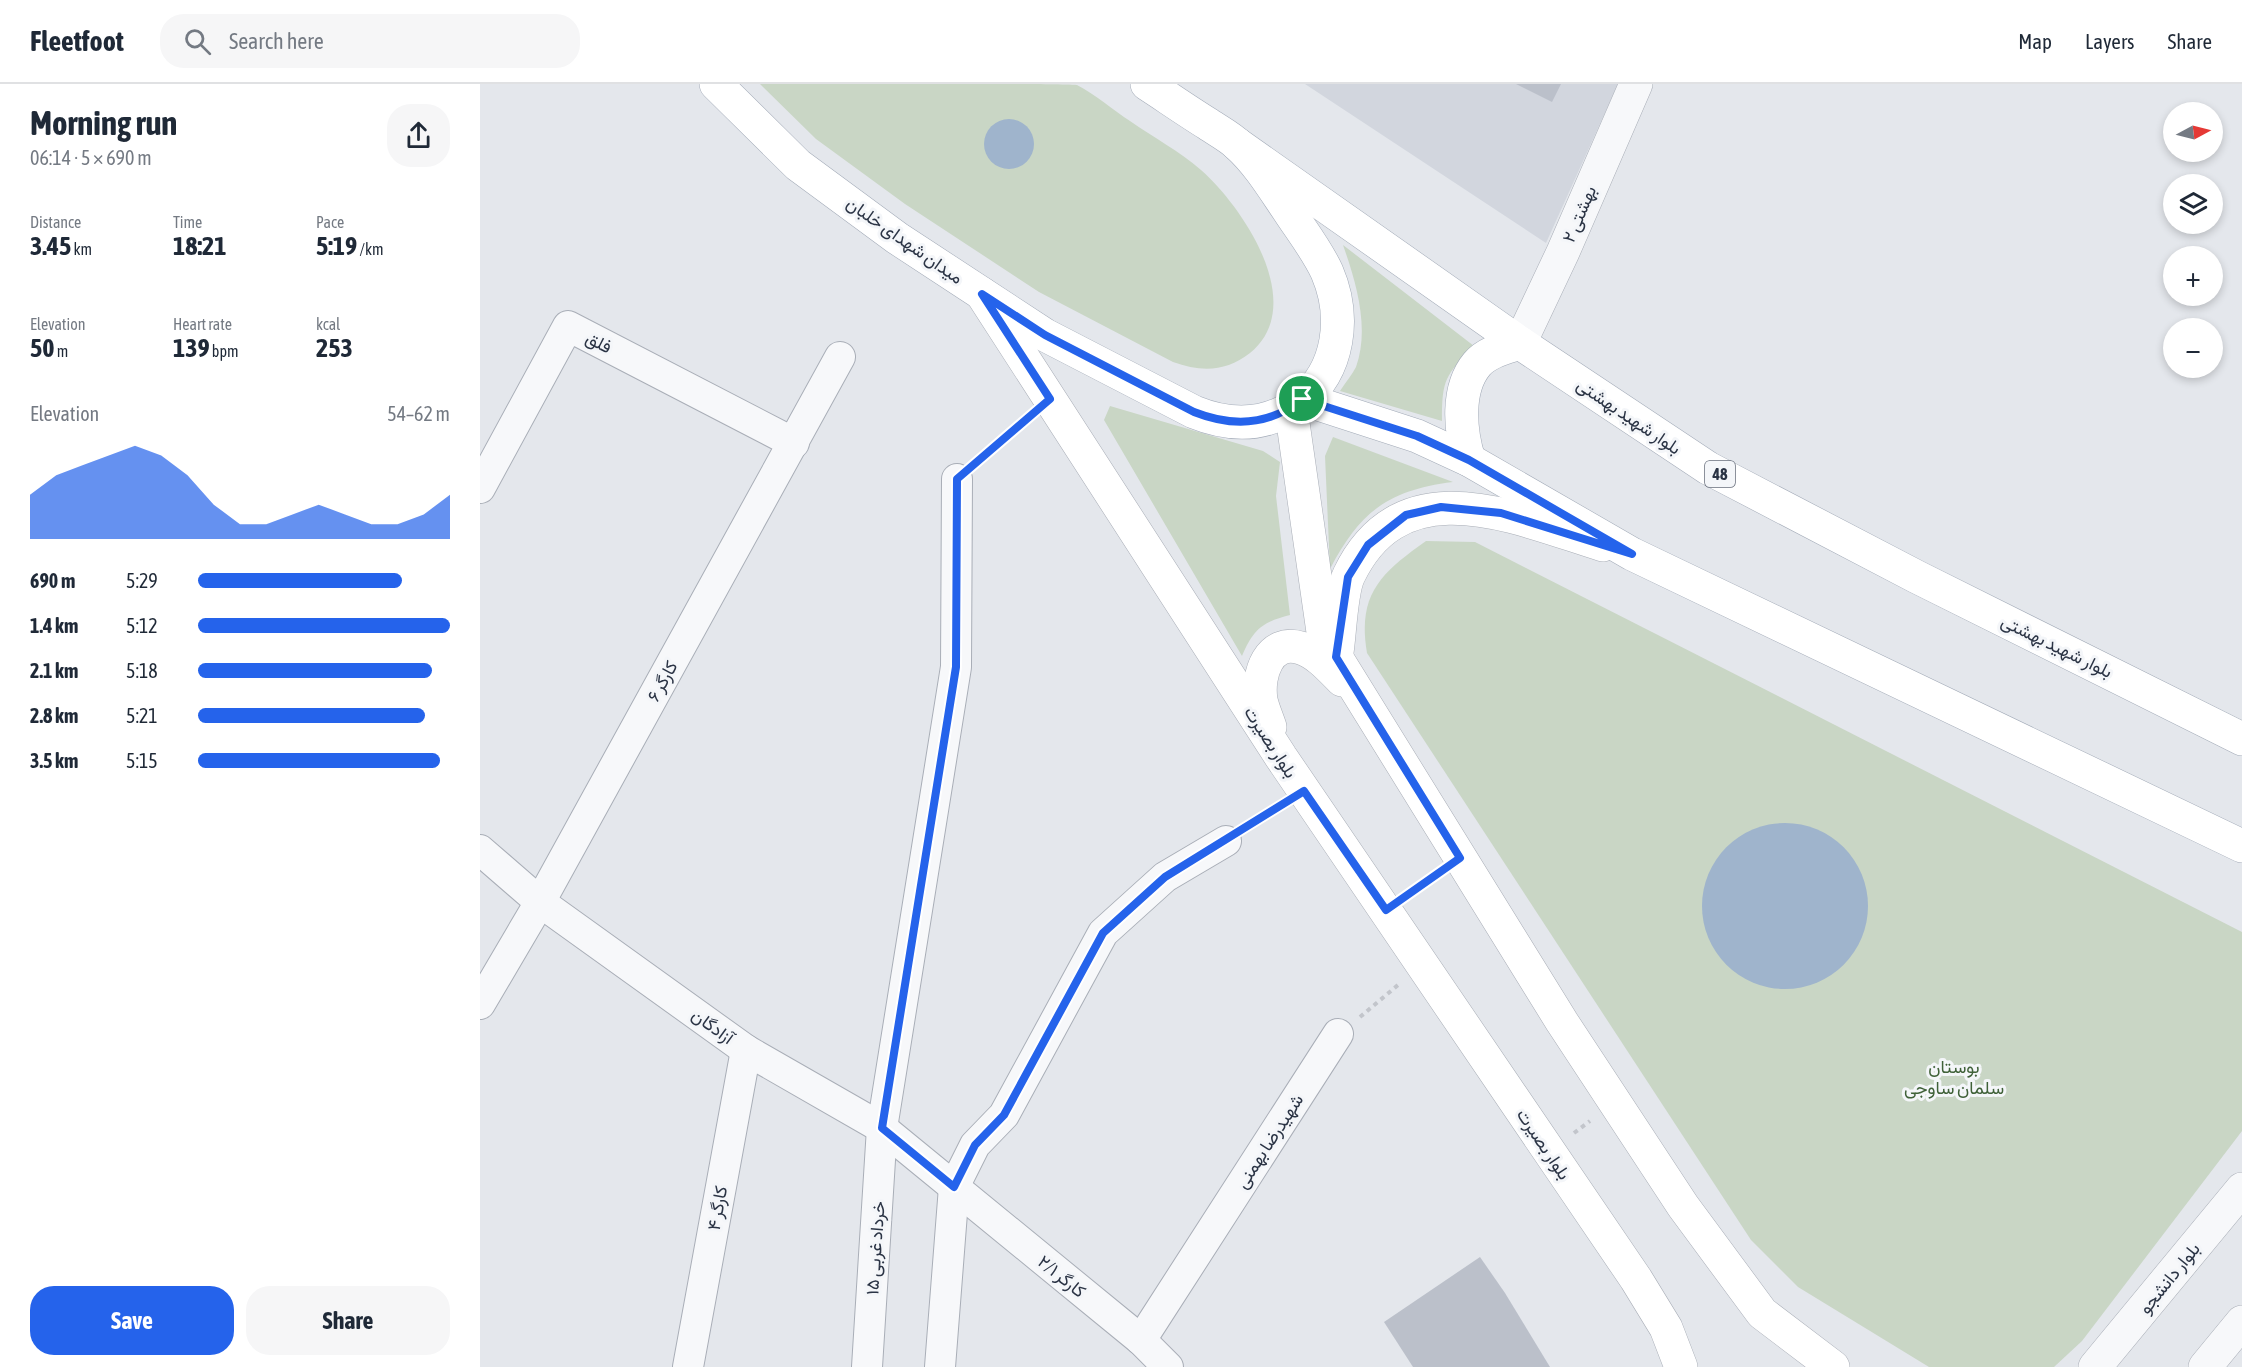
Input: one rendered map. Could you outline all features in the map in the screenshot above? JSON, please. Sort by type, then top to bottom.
[{"type":"main road","name":"میدان شهدای خلبان","points":[[716,84],[798,165],[897,238],[1045,335],[1194,412],[1216,421],[1251,422],[1268,419],[1297,404],[1311,393],[1326,371],[1335,347],[1338,321],[1327,272],[1269,182],[1238,144],[1147,84]]},
{"type":"main road","name":"بلوار شهید بهشتی","points":[[1238,144],[1520,343],[1708,468],[1917,577],[2242,739]]},
{"type":"main road","name":"بلوار بصیرت","points":[[982,294],[1281,757],[1636,1279],[1666,1328],[1681,1367]]},
{"type":"main road","points":[[1469,460],[1464,443],[1462,417],[1465,387],[1477,364],[1489,354],[1520,343]]},
{"type":"main road","points":[[1833,1367],[1762,1313],[1690,1215],[1562,1022],[1336,657],[1323,632],[1297,404],[1417,436],[1469,460],[1632,554],[2242,846]]},
{"type":"main road","points":[[1336,657],[1348,577],[1368,545],[1406,515],[1441,507],[1501,513],[1632,554]]},
{"type":"main road","points":[[1281,757],[1262,701],[1263,671],[1274,651],[1288,645],[1303,649],[1322,661],[1363,700]]},
{"type":"street","name":"بهشتی ۲","points":[[1520,343],[1563,252],[1636,84]]},
{"type":"street","name":"فلق","points":[[480,488],[568,326],[794,443]]},
{"type":"street","name":"کارگر ۶","points":[[480,1004],[540,902],[840,357]]},
{"type":"street","name":"۱۵ خرداد غربی","points":[[867,1367],[882,1128],[956,667],[957,479]]},
{"type":"street","points":[[940,1367],[954,1187],[975,1145],[1004,1115],[1103,933],[1165,877],[1226,841]]},
{"type":"street","name":"آزادگان","points":[[480,850],[540,902],[746,1050],[882,1128],[954,1187]]},
{"type":"street","name":"شهیدرضا بهمنی","points":[[1141,1340],[1338,1034]]},
{"type":"street","name":"کارگر ۴","points":[[688,1367],[746,1050]]},
{"type":"street","name":"کارگر ۲/۱","points":[[954,1187],[1141,1340],[1168,1367]]},
{"type":"street","name":"بلوار دانشجو","points":[[2103,1362],[2242,1189]]},
{"type":"street","points":[[2205,1367],[2242,1323]]},
{"type":"path","points":[[957,479],[1050,399]]},
{"type":"path","points":[[1226,841],[1304,791]]},
{"type":"path","points":[[1386,910],[1460,858]]},
{"type":"path","points":[[1338,1034],[1423,964]]},
{"type":"shaded area","points":[[1305,84],[1618,84],[1546,243]]},
{"type":"green space","points":[[760,84],[1077,85],[1193,163],[1235,207],[1263,257],[1271,284],[1273,309],[1267,333],[1250,353],[1232,364],[1203,369],[1173,362],[1039,292],[905,204],[816,139]]},
{"type":"green space","points":[[1343,245],[1474,346],[1447,379],[1444,387],[1442,421],[1340,391],[1356,367],[1362,337],[1357,290]]},
{"type":"green space","points":[[1110,406],[1263,451],[1280,462],[1276,496],[1290,615],[1260,628],[1250,640],[1242,656],[1104,420]]},
{"type":"green space","points":[[1333,437],[1453,482],[1411,491],[1379,507],[1353,532],[1330,569],[1325,456]]},
{"type":"green space","name":"بوستان سلمان ساوجی","points":[[1426,541],[1475,542],[2242,932],[2242,1131],[2082,1341],[2054,1367],[1929,1367],[1798,1287],[1751,1240],[1367,653],[1365,633],[1369,600],[1385,575]]},
{"type":"water","points":[[1009,119],[1023,123],[1030,130],[1034,144],[1030,158],[1023,165],[1009,169],[995,165],[988,158],[984,144],[988,130],[995,123]]},
{"type":"water","points":[[1785,823],[1817,830],[1831,837],[1843,848],[1854,860],[1861,874],[1868,906],[1861,938],[1854,952],[1843,964],[1831,975],[1817,982],[1785,989],[1753,982],[1739,975],[1727,964],[1716,952],[1709,938],[1702,906],[1709,874],[1716,860],[1727,848],[1739,837],[1753,830]]},
{"type":"building","points":[[1516,84],[1561,84],[1552,102]]},
{"type":"building","points":[[1480,1257],[1550,1367],[1413,1367],[1384,1322]]},
{"type":"route","points":[[982,294],[1045,335],[1194,412],[1216,421],[1242,424],[1268,419],[1291,409],[1302,399],[1417,436],[1469,460],[1632,554],[1501,513],[1441,507],[1406,515],[1368,545],[1348,577],[1336,657],[1460,858],[1386,910],[1304,791],[1165,877],[1103,933],[1004,1115],[975,1145],[954,1187],[882,1128],[956,667],[957,479],[1050,399],[982,294]]}]
